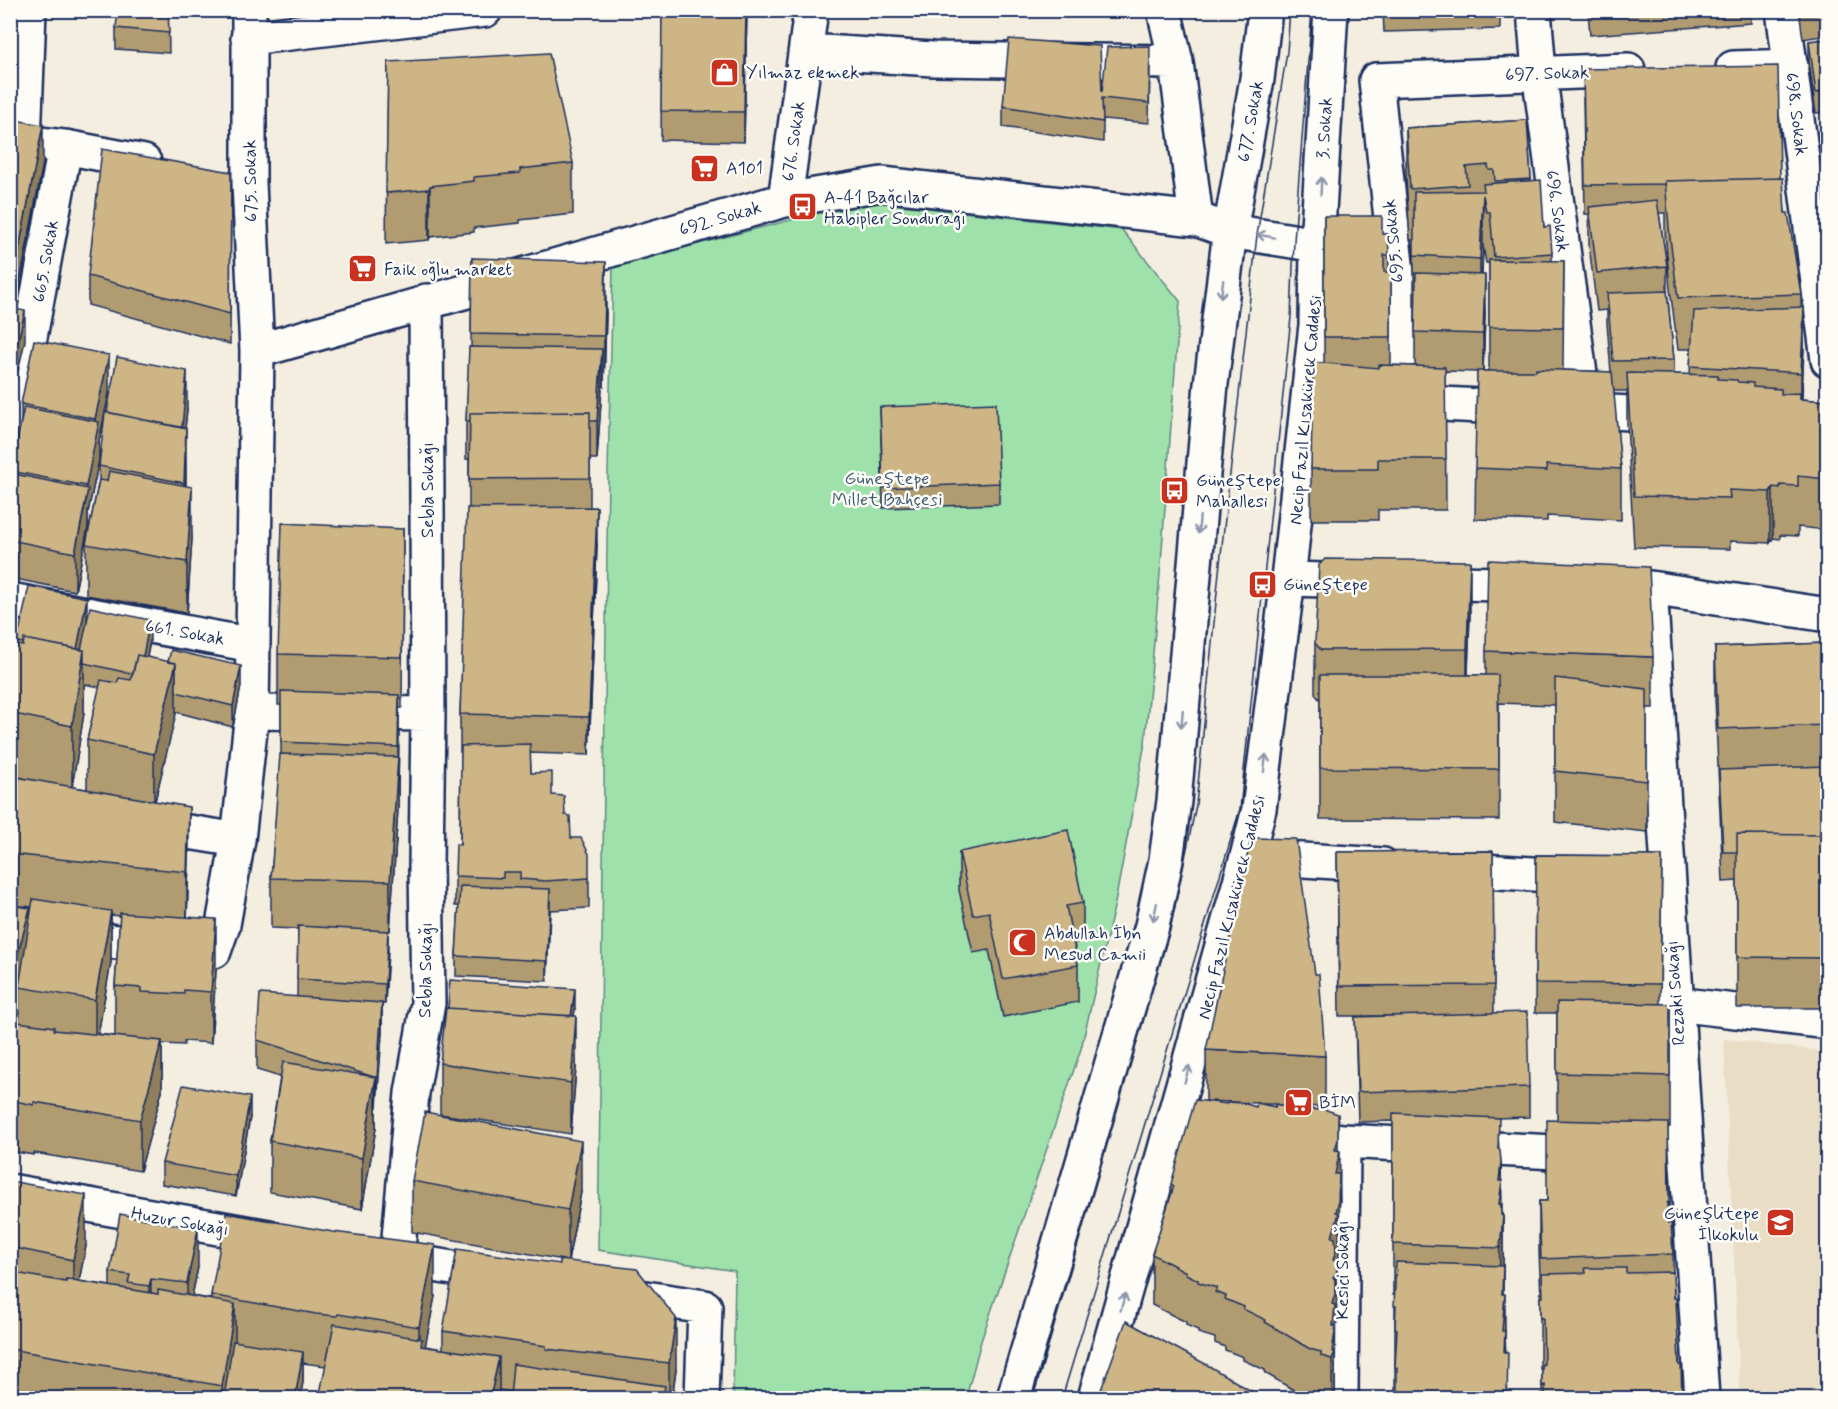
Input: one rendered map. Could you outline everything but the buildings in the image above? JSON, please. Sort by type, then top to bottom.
[{"type":"street","points":[[29,10],[17,140],[169,167]]},
{"type":"street","points":[[249,24],[485,10]]},
{"type":"street","name":"676. Sokak","points":[[785,200],[811,10]]},
{"type":"street","points":[[1164,10],[1176,62],[1196,219]]},
{"type":"street","name":"677. Sokak","points":[[1230,231],[1257,79],[1265,10]]},
{"type":"street","name":"3. Sokak","points":[[1317,244],[1331,10]]},
{"type":"street","name":"696. Sokak","points":[[1534,10],[1539,72],[1585,411]]},
{"type":"street","name":"698. Sokak","points":[[1783,10],[1827,360]]},
{"type":"street","name":"675. Sokak","points":[[10,932],[214,951],[223,925],[238,840],[252,712],[256,351],[249,183],[249,24]]},
{"type":"street","points":[[807,51],[933,59],[1176,62]]},
{"type":"street","points":[[1707,68],[1791,66]]},
{"type":"street","name":"697. Sokak","points":[[1376,80],[1539,72],[1659,70]]},
{"type":"street","name":"695. Sokak","points":[[1376,80],[1411,402]]},
{"type":"street","name":"665. Sokak","points":[[10,447],[22,327],[65,147]]},
{"type":"street","points":[[214,176],[249,183]]},
{"type":"street","name":"692. Sokak","points":[[256,351],[785,200],[882,184],[1196,219],[1230,231]]},
{"type":"street","points":[[1014,1398],[1152,926],[1166,860],[1174,801],[1211,384],[1230,231],[1317,244]]},
{"type":"street","name":"Necip Fazıl Kısakürek Caddesi","points":[[1095,1398],[1175,1118],[1247,857],[1258,809],[1288,579],[1316,325],[1317,244]]},
{"type":"street","name":"Sebla Sokağı","points":[[397,1260],[412,1093],[428,1003],[426,302]]},
{"type":"street","points":[[1307,396],[1342,398]]},
{"type":"street","points":[[1377,400],[1701,416]]},
{"type":"street","points":[[1288,579],[1568,586]]},
{"type":"street","points":[[1603,587],[1650,588],[1827,615]]},
{"type":"street","name":"Rezaki Sokağı","points":[[1650,588],[1657,881],[1676,1004],[1674,1158],[1702,1398]]},
{"type":"street","name":"661. Sokak","points":[[10,600],[253,645]]},
{"type":"street","points":[[252,712],[428,714]]},
{"type":"street","points":[[113,820],[238,840]]},
{"type":"street","points":[[1247,857],[1610,879]]},
{"type":"street","points":[[1676,1004],[1827,1022]]},
{"type":"street","points":[[1175,1118],[1208,1123]]},
{"type":"street","points":[[1264,1130],[1343,1142],[1627,1156]]},
{"type":"street","name":"Kesici Sokağı","points":[[1341,1398],[1343,1142]]},
{"type":"street","name":"Huzur Sokağı","points":[[10,1191],[303,1243]]},
{"type":"street","points":[[362,1253],[527,1280]]},
{"type":"street","points":[[587,1289],[705,1307],[702,1398]]},
{"type":"street","points":[[1115,1333],[1143,1351]]},
{"type":"shaded area","name":"Güneşlitepe İlkokulu","points":[[1724,1039],[1827,1052],[1827,1395],[1740,1394]]},
{"type":"green space","name":"Güneştepe Millet Bahçesi","points":[[864,201],[1122,230],[1180,301],[1145,743],[1115,903],[1081,1049],[981,1341],[966,1398],[733,1398],[735,1271],[598,1250],[608,472],[613,266]]},
{"type":"tram line","points":[[1031,1398],[1170,930],[1196,805],[1219,572],[1257,235],[1287,52],[1290,10]]},
{"type":"tram line","points":[[1062,1398],[1240,809],[1291,317],[1294,241],[1312,10]]},
{"type":"place","name":"Yılmaz ekmek","points":[[725,72]]},
{"type":"place","name":"A101","points":[[705,168]]},
{"type":"place","name":"A-41 Bağcılar Habipler Sondurağı","points":[[803,207]]},
{"type":"place","name":"Faik oğlu market","points":[[363,269]]},
{"type":"place","name":"Güneştepe Mahallesi","points":[[1175,490]]},
{"type":"place","name":"Güneştepe","points":[[1262,584]]},
{"type":"place","name":"Abdullah İbn Mesud Camii","points":[[1023,943]]},
{"type":"place","name":"BİM","points":[[1298,1102]]},
{"type":"place","name":"Güneşlitepe İlkokulu","points":[[1780,1223]]}]
